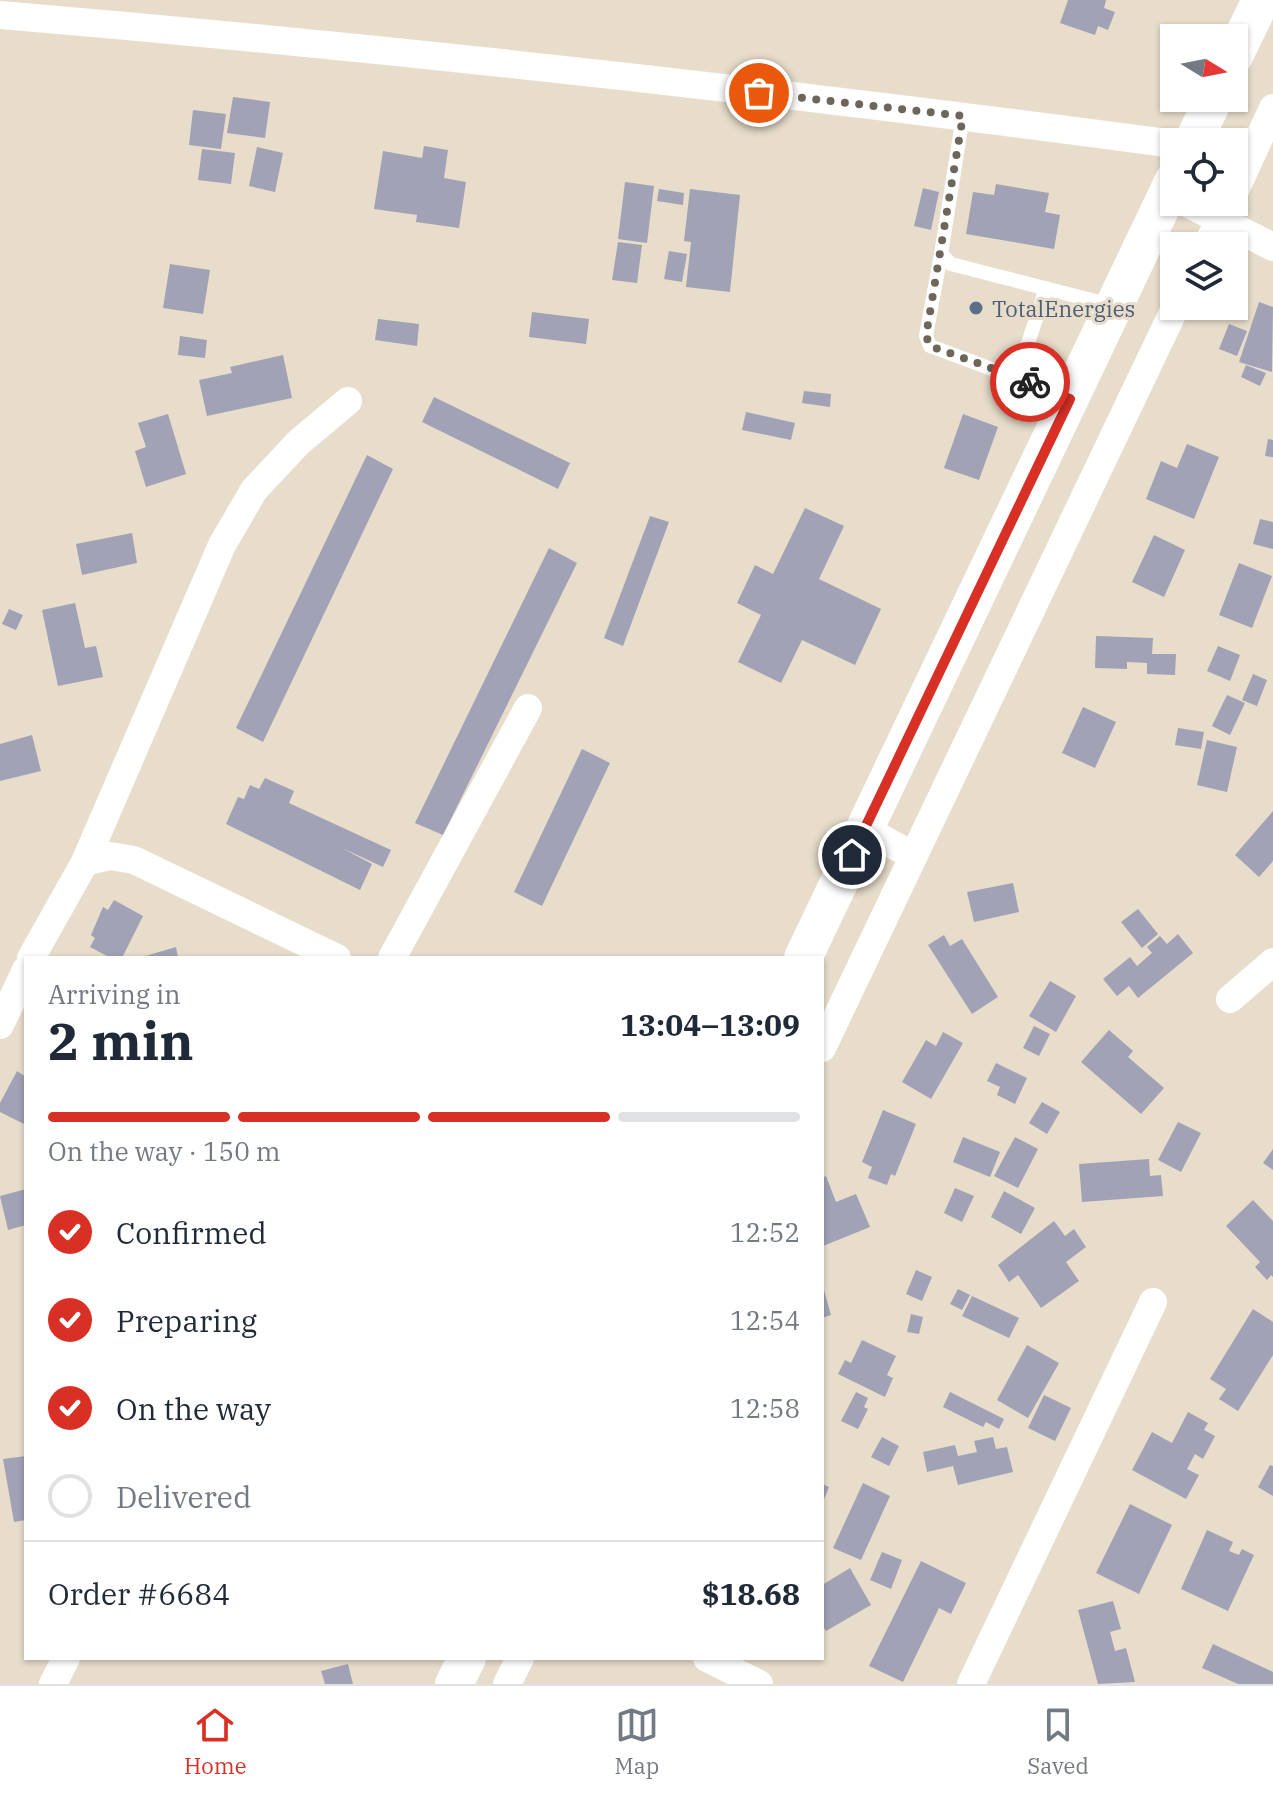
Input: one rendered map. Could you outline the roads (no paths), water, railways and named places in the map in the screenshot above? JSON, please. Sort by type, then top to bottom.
[{"type":"main road","points":[[1248,27],[1261,0]]},
{"type":"main road","points":[[804,956],[1114,306],[1163,216]]},
{"type":"main road","points":[[454,1684],[466,1660]]},
{"type":"street","points":[[0,15],[394,51],[963,116],[1160,142]]},
{"type":"street","points":[[1248,162],[1273,108]]},
{"type":"street","points":[[1232,216],[1273,247]]},
{"type":"street","points":[[824,1044],[1169,320]]},
{"type":"street","points":[[32,956],[85,862],[222,545],[254,490],[299,442],[348,401]]},
{"type":"street","points":[[393,956],[528,708]]},
{"type":"street","points":[[865,829],[913,856]]},
{"type":"street","points":[[85,862],[110,856],[134,860],[333,956]]},
{"type":"street","points":[[1230,999],[1273,962]]},
{"type":"street","points":[[0,1025],[24,974]]},
{"type":"street","points":[[971,1684],[1153,1302]]},
{"type":"street","points":[[53,1684],[65,1660]]},
{"type":"street","points":[[507,1684],[519,1660]]},
{"type":"street","points":[[711,1660],[759,1684]]},
{"type":"lane","points":[[963,116],[926,336],[930,346],[1070,399]]},
{"type":"lane","points":[[941,254],[951,264],[1114,306]]},
{"type":"lane","points":[[1017,377],[1046,288]]},
{"type":"place","name":"TotalEnergies","points":[[976,308]]}]
